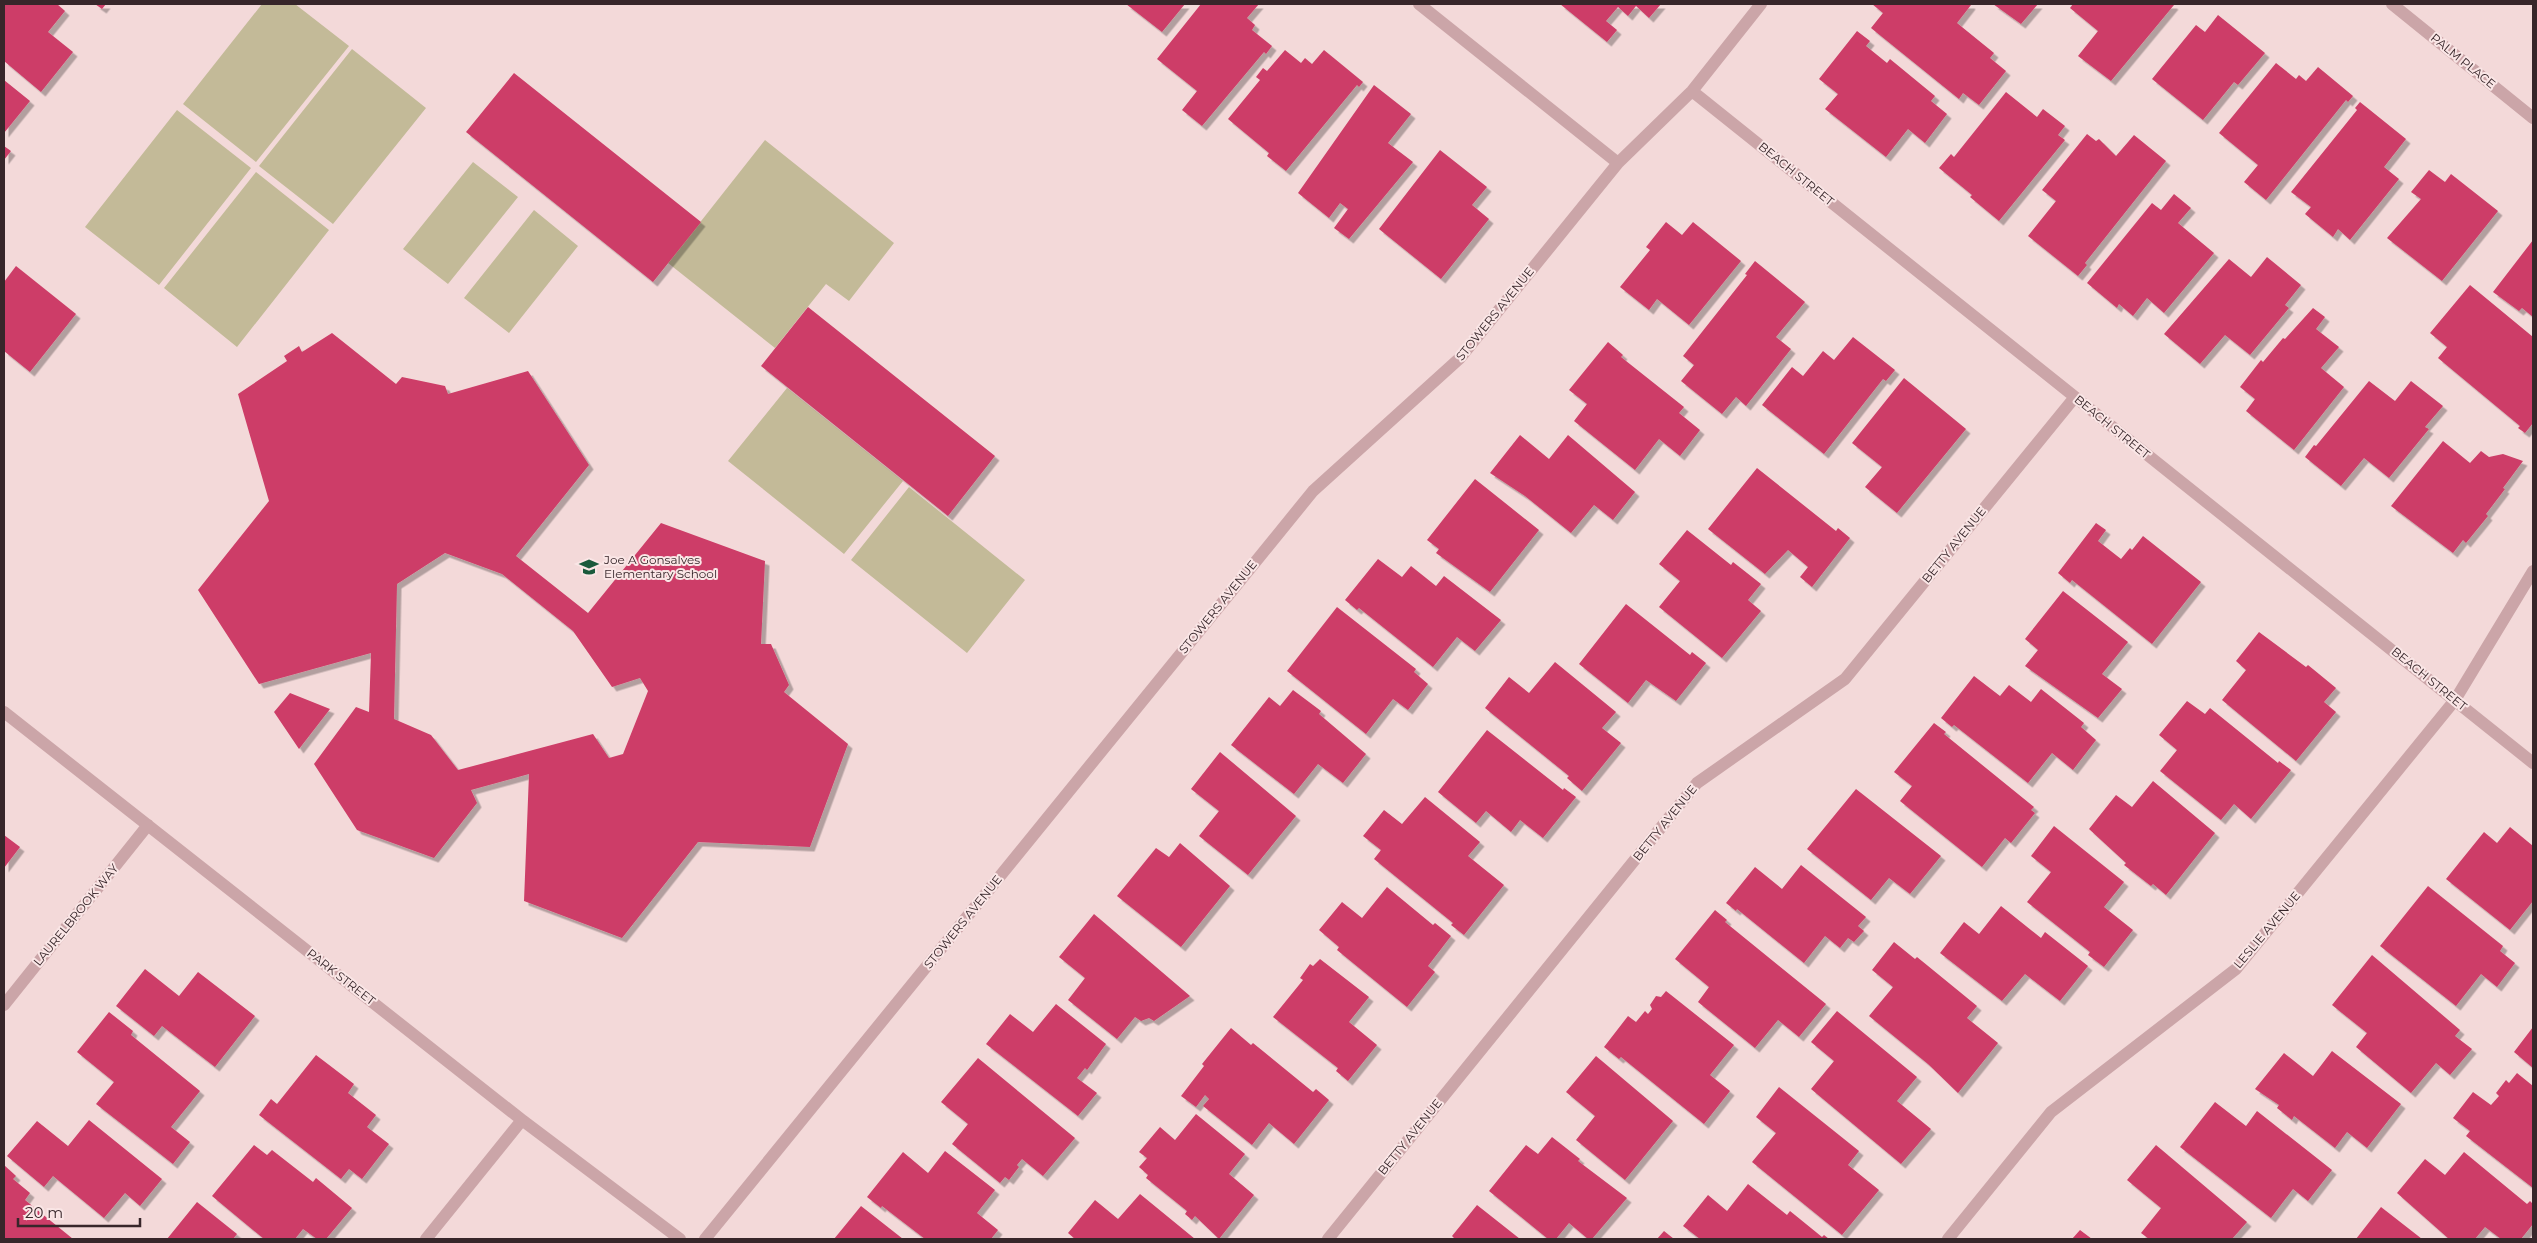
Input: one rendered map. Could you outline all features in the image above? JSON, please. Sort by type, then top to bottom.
[{"type":"street","points":[[1420,4],[1618,163]]},
{"type":"street","name":"STOWERS AVENUE","points":[[705,1239],[1313,491],[1460,358],[1618,163],[1692,91],[1761,4]]},
{"type":"street","name":"PALM PLACE","points":[[2392,4],[2533,118]]},
{"type":"street","name":"BEACH STREET","points":[[1692,91],[2533,763]]},
{"type":"street","name":"BETTY AVENUE","points":[[1328,1239],[1697,783],[1845,679],[2075,397]]},
{"type":"street","name":"LESLIE AVENUE","points":[[1948,1239],[2051,1112],[2236,969],[2455,700],[2533,572]]},
{"type":"street","name":"PARK STREET","points":[[4,712],[522,1120],[680,1239]]},
{"type":"street","name":"LAURELBROOK WAY","points":[[4,1005],[148,826]]},
{"type":"street","points":[[426,1239],[522,1120]]},
{"type":"shaded area","points":[[262,4],[295,4],[349,46],[256,162],[183,104]]},
{"type":"shaded area","points":[[352,49],[426,108],[333,224],[259,166]]},
{"type":"shaded area","points":[[177,110],[251,168],[159,285],[85,227]]},
{"type":"shaded area","points":[[765,140],[894,243],[849,301],[826,284],[775,348],[668,263]]},
{"type":"shaded area","points":[[473,162],[518,197],[448,284],[403,249]]},
{"type":"shaded area","points":[[256,172],[329,230],[237,347],[164,288]]},
{"type":"shaded area","points":[[534,210],[578,246],[509,333],[464,298]]},
{"type":"shaded area","points":[[787,388],[903,481],[844,554],[728,461]]},
{"type":"shaded area","points":[[909,487],[1025,580],[967,653],[851,560]]},
{"type":"building","points":[[4,4],[57,4],[65,11],[48,32],[73,52],[41,92],[4,61]]},
{"type":"building","points":[[95,4],[106,4],[102,9]]},
{"type":"building","points":[[1126,4],[1185,4],[1162,32]]},
{"type":"building","points":[[1201,4],[1259,4],[1247,18],[1255,25],[1252,30],[1272,46],[1266,54],[1264,52],[1202,126],[1182,110],[1197,91],[1157,59]]},
{"type":"building","points":[[1560,4],[1661,4],[1649,18],[1636,6],[1628,16],[1618,7],[1606,21],[1617,30],[1607,42]]},
{"type":"building","points":[[1872,4],[1970,4],[1957,23],[1994,53],[1990,58],[2006,71],[1979,105],[1963,93],[1959,99],[1871,28],[1883,13]]},
{"type":"building","points":[[1993,4],[2038,4],[2021,24]]},
{"type":"building","points":[[2073,4],[2174,5],[2111,81],[2078,56],[2098,31],[2070,8]]},
{"type":"building","points":[[2218,15],[2265,53],[2238,85],[2234,82],[2203,120],[2152,79],[2196,25],[2205,32]]},
{"type":"building","points":[[1857,31],[1870,41],[1866,46],[1887,63],[1890,59],[1935,96],[1931,101],[1947,114],[1925,143],[1908,129],[1886,157],[1825,109],[1838,94],[1819,79]]},
{"type":"building","points":[[1285,50],[1301,63],[1305,58],[1312,64],[1324,50],[1363,82],[1359,87],[1357,85],[1286,171],[1267,156],[1269,153],[1228,119],[1260,80],[1256,77],[1263,68],[1267,71]]},
{"type":"building","points":[[2276,63],[2296,79],[2299,75],[2306,81],[2318,67],[2353,96],[2348,102],[2346,100],[2266,200],[2244,182],[2258,165],[2219,133]]},
{"type":"building","points":[[514,73],[701,222],[653,282],[466,132]]},
{"type":"building","points":[[4,80],[30,101],[4,133]]},
{"type":"building","points":[[1374,85],[1411,114],[1388,143],[1413,162],[1349,239],[1334,228],[1348,209],[1340,203],[1329,218],[1298,193]]},
{"type":"building","points":[[2006,92],[2037,117],[2043,109],[2065,126],[2058,135],[2065,140],[1999,221],[1970,197],[1972,195],[1939,168],[1951,154],[1954,157]]},
{"type":"building","points":[[2360,102],[2406,139],[2384,167],[2399,179],[2350,240],[2338,229],[2333,237],[2305,214],[2311,207],[2291,192],[2357,110],[2355,108]]},
{"type":"building","points":[[2087,134],[2096,141],[2099,139],[2116,156],[2134,135],[2166,161],[2085,263],[2087,265],[2078,276],[2028,236],[2056,201],[2042,190]]},
{"type":"building","points":[[4,146],[11,151],[4,160]]},
{"type":"building","points":[[1440,150],[1487,187],[1472,205],[1489,219],[1441,279],[1379,229]]},
{"type":"building","points":[[2429,170],[2445,182],[2451,174],[2498,211],[2442,281],[2387,238],[2421,199],[2411,192]]},
{"type":"building","points":[[2174,194],[2191,208],[2178,223],[2214,253],[2164,313],[2147,298],[2133,316],[2119,304],[2117,308],[2087,283],[2152,203],[2161,210]]},
{"type":"building","points":[[1666,222],[1682,235],[1693,222],[1741,261],[1689,325],[1657,299],[1649,310],[1620,287],[1650,250],[1646,247]]},
{"type":"building","points":[[2533,240],[2533,317],[2522,308],[2519,311],[2493,292]]},
{"type":"building","points":[[2267,257],[2301,285],[2285,305],[2289,308],[2250,355],[2225,335],[2200,364],[2164,334],[2229,259],[2251,277]]},
{"type":"building","points":[[1755,261],[1805,302],[1776,337],[1791,349],[1746,406],[1736,397],[1722,414],[1681,381],[1694,365],[1683,356],[1747,275],[1745,274]]},
{"type":"building","points":[[16,266],[76,314],[30,372],[4,351],[4,282]]},
{"type":"building","points":[[2470,285],[2533,337],[2533,423],[2525,433],[2518,428],[2520,426],[2438,358],[2447,347],[2430,333]]},
{"type":"building","points":[[808,307],[995,456],[948,516],[761,366]]},
{"type":"building","points":[[2313,308],[2325,317],[2316,329],[2339,347],[2321,368],[2344,387],[2294,450],[2246,411],[2255,399],[2240,387],[2261,360],[2263,362],[2283,338],[2285,339]]},
{"type":"building","points":[[332,333],[396,384],[402,377],[445,386],[448,394],[528,371],[589,465],[516,556],[588,613],[661,523],[765,561],[761,644],[771,644],[789,685],[784,692],[848,744],[810,847],[698,842],[622,938],[524,901],[529,774],[471,790],[477,803],[434,858],[357,830],[314,764],[356,707],[369,712],[371,653],[259,684],[198,590],[269,501],[238,394],[287,361],[284,356],[299,346],[302,352]],"holes":[[[445,553],[502,574],[573,631],[612,687],[640,678],[648,691],[623,754],[609,758],[593,734],[458,770],[431,735],[394,719],[397,584]]]},
{"type":"building","points":[[1853,337],[1895,370],[1886,381],[1883,379],[1824,454],[1762,405],[1792,367],[1803,376],[1823,351],[1834,360]]},
{"type":"building","points":[[1608,342],[1623,355],[1621,357],[1684,407],[1679,413],[1700,430],[1680,456],[1659,439],[1635,470],[1574,421],[1587,404],[1569,390]]},
{"type":"building","points":[[1904,378],[1966,429],[1897,513],[1865,487],[1882,467],[1852,443]]},
{"type":"building","points":[[2369,381],[2395,401],[2411,381],[2443,406],[2425,427],[2429,429],[2389,478],[2364,458],[2341,486],[2305,457]]},
{"type":"building","points":[[1520,435],[1549,459],[1568,435],[1635,492],[1613,520],[1594,505],[1571,533],[1525,496],[1490,473]]},
{"type":"building","points":[[2443,441],[2470,463],[2481,451],[2489,457],[2503,454],[2523,461],[2486,514],[2488,516],[2466,543],[2463,540],[2453,553],[2391,506]]},
{"type":"building","points":[[1757,468],[1836,531],[1838,528],[1850,538],[1812,587],[1800,577],[1808,567],[1788,550],[1765,574],[1708,529]]},
{"type":"building","points":[[1475,479],[1539,530],[1490,592],[1436,553],[1439,549],[1427,540]]},
{"type":"building","points":[[2096,523],[2106,530],[2098,541],[2121,559],[2130,548],[2132,550],[2143,536],[2201,582],[2152,644],[2072,580],[2070,583],[2058,573]]},
{"type":"building","points":[[1687,530],[1731,565],[1733,562],[1761,584],[1748,600],[1761,611],[1722,658],[1659,607],[1680,581],[1659,564]]},
{"type":"building","points":[[1378,559],[1402,577],[1411,566],[1436,586],[1444,576],[1501,620],[1475,651],[1457,637],[1433,667],[1359,608],[1357,610],[1345,600]]},
{"type":"building","points":[[2063,591],[2128,642],[2102,674],[2122,689],[2098,718],[2025,666],[2038,650],[2025,639]]},
{"type":"building","points":[[1626,604],[1690,655],[1692,652],[1706,663],[1676,701],[1646,680],[1628,703],[1579,664]]},
{"type":"building","points":[[1337,607],[1416,669],[1414,672],[1428,684],[1408,710],[1393,699],[1366,734],[1287,671]]},
{"type":"building","points":[[2259,632],[2306,667],[2308,665],[2336,688],[2324,702],[2336,712],[2296,761],[2222,700],[2246,670],[2236,661]]},
{"type":"building","points":[[1555,662],[1616,712],[1602,728],[1621,743],[1582,791],[1567,778],[1569,776],[1485,708],[1509,677],[1529,693]]},
{"type":"building","points":[[1974,676],[2000,696],[2009,685],[2031,702],[2041,689],[2084,723],[2081,727],[2096,740],[2073,770],[2052,753],[2028,783],[1954,725],[1952,727],[1941,718]]},
{"type":"building","points":[[1293,690],[1321,711],[1319,714],[1366,754],[1343,783],[1318,764],[1294,794],[1231,745],[1269,697],[1280,706]]},
{"type":"building","points":[[290,693],[330,709],[299,749],[274,712]]},
{"type":"building","points":[[2187,701],[2205,714],[2210,708],[2278,763],[2279,761],[2291,770],[2251,819],[2234,804],[2221,820],[2160,771],[2177,750],[2159,735]]},
{"type":"building","points":[[1934,723],[1946,732],[1944,734],[2034,807],[2031,810],[2035,813],[2011,843],[2005,838],[1982,867],[1900,801],[1912,786],[1894,772]]},
{"type":"building","points":[[1487,730],[1563,790],[1564,788],[1576,797],[1543,838],[1520,820],[1511,832],[1486,811],[1476,823],[1438,792]]},
{"type":"building","points":[[1220,752],[1296,816],[1248,875],[1199,836],[1219,811],[1191,789]]},
{"type":"building","points":[[2153,781],[2215,833],[2166,895],[2124,865],[2126,863],[2089,829],[2116,795],[2132,807]]},
{"type":"building","points":[[1856,789],[1941,856],[1910,894],[1889,878],[1871,900],[1807,849]]},
{"type":"building","points":[[1425,797],[1480,842],[1468,856],[1504,885],[1464,935],[1451,925],[1453,923],[1374,859],[1381,850],[1363,836],[1384,810],[1402,824]]},
{"type":"building","points":[[2054,826],[2124,882],[2104,907],[2133,930],[2104,967],[2088,955],[2090,952],[2027,902],[2051,872],[2031,856]]},
{"type":"building","points":[[2510,827],[2533,846],[2533,901],[2510,930],[2446,879],[2484,832],[2497,843]]},
{"type":"building","points":[[4,835],[20,847],[4,868]]},
{"type":"building","points":[[1180,843],[1230,886],[1181,947],[1117,896],[1156,848],[1169,857]]},
{"type":"building","points":[[1801,865],[1866,917],[1858,926],[1864,931],[1854,942],[1848,938],[1840,948],[1825,936],[1804,963],[1737,909],[1736,911],[1726,903],[1755,867],[1782,889]]},
{"type":"building","points":[[2428,886],[2503,946],[2500,951],[2515,963],[2497,987],[2481,974],[2456,1006],[2380,946]]},
{"type":"building","points":[[1387,887],[1433,925],[1435,923],[1451,936],[1428,966],[1435,972],[1407,1007],[1337,950],[1339,947],[1319,930],[1342,902],[1362,918]]},
{"type":"building","points":[[2001,906],[2041,938],[2045,932],[2088,966],[2060,1001],[2025,974],[2002,1001],[1940,953],[1964,922],[1979,934]]},
{"type":"building","points":[[1715,910],[1727,920],[1725,922],[1826,1004],[1799,1037],[1778,1020],[1755,1048],[1698,1002],[1709,987],[1675,959]]},
{"type":"building","points":[[1094,914],[1190,996],[1154,1021],[1149,1018],[1141,1021],[1135,1017],[1117,1039],[1068,1000],[1085,978],[1059,957]]},
{"type":"building","points":[[1894,942],[1915,959],[1917,957],[1977,1006],[1967,1018],[1998,1043],[1958,1093],[1928,1064],[1869,1016],[1893,987],[1872,970]]},
{"type":"building","points":[[2372,955],[2460,1030],[2455,1036],[2472,1049],[2450,1075],[2436,1063],[2411,1093],[2356,1047],[2367,1033],[2332,1005]]},
{"type":"building","points":[[1320,959],[1369,997],[1349,1022],[1377,1045],[1348,1081],[1336,1071],[1338,1068],[1273,1017],[1303,980],[1300,978],[1310,964],[1313,966]]},
{"type":"building","points":[[145,969],[179,996],[198,972],[255,1016],[215,1067],[162,1026],[154,1036],[116,1006]]},
{"type":"building","points":[[1666,991],[1734,1045],[1710,1075],[1730,1091],[1704,1124],[1621,1057],[1619,1059],[1604,1047],[1628,1016],[1636,1022],[1645,1011],[1648,1014],[1652,1009],[1650,1005],[1656,996],[1661,997]]},
{"type":"building","points":[[1056,1004],[1106,1044],[1087,1070],[1085,1068],[1077,1078],[1097,1093],[1078,1116],[986,1044],[1010,1014],[1033,1032]]},
{"type":"building","points":[[1837,1011],[1917,1077],[1897,1101],[1931,1129],[1901,1164],[1811,1089],[1834,1061],[1811,1042]]},
{"type":"building","points":[[109,1012],[133,1031],[131,1035],[200,1091],[171,1127],[190,1142],[173,1164],[96,1104],[114,1082],[77,1052]]},
{"type":"building","points":[[2533,1027],[2533,1068],[2514,1052]]},
{"type":"building","points":[[1231,1028],[1251,1045],[1253,1043],[1313,1092],[1316,1089],[1329,1100],[1294,1144],[1269,1123],[1252,1145],[1203,1106],[1209,1099],[1205,1095],[1196,1107],[1181,1096],[1204,1066],[1202,1064]]},
{"type":"building","points":[[2332,1051],[2401,1104],[2367,1148],[2347,1132],[2335,1148],[2294,1116],[2292,1120],[2277,1108],[2279,1105],[2255,1089],[2284,1053],[2313,1076]]},
{"type":"building","points":[[316,1055],[354,1084],[348,1093],[376,1115],[367,1127],[389,1144],[362,1179],[349,1169],[341,1179],[259,1115],[271,1099],[277,1104]]},
{"type":"building","points":[[1596,1056],[1673,1121],[1625,1180],[1576,1140],[1595,1116],[1566,1092]]},
{"type":"building","points":[[978,1058],[1075,1138],[1043,1176],[1022,1159],[1017,1165],[1019,1167],[1009,1180],[1005,1177],[1000,1183],[952,1144],[968,1124],[941,1102]]},
{"type":"building","points":[[2517,1073],[2533,1086],[2533,1188],[2466,1136],[2470,1131],[2453,1118],[2473,1092],[2491,1105],[2499,1096],[2496,1093],[2506,1080],[2509,1083]]},
{"type":"building","points":[[1779,1087],[1859,1151],[1848,1165],[1879,1190],[1842,1235],[1752,1162],[1776,1133],[1756,1117]]},
{"type":"building","points":[[2215,1102],[2246,1126],[2257,1111],[2332,1170],[2308,1201],[2293,1189],[2271,1218],[2180,1147]]},
{"type":"building","points":[[1196,1114],[1245,1154],[1229,1174],[1254,1195],[1219,1239],[1195,1216],[1192,1220],[1185,1214],[1187,1211],[1146,1178],[1148,1175],[1139,1167],[1147,1158],[1139,1152],[1160,1127],[1175,1140]]},
{"type":"building","points":[[89,1120],[162,1179],[140,1206],[125,1193],[104,1218],[53,1176],[44,1187],[7,1156],[37,1121],[68,1146]]},
{"type":"building","points":[[1552,1137],[1580,1159],[1578,1161],[1627,1198],[1592,1239],[1588,1239],[1569,1223],[1556,1239],[1548,1239],[1489,1191],[1526,1145],[1538,1154]]},
{"type":"building","points":[[254,1145],[267,1155],[272,1150],[313,1182],[316,1178],[352,1208],[326,1239],[317,1239],[303,1229],[295,1239],[264,1239],[212,1196]]},
{"type":"building","points":[[2156,1145],[2247,1222],[2232,1239],[2149,1239],[2141,1233],[2161,1208],[2127,1180]]},
{"type":"building","points":[[945,1151],[995,1190],[977,1213],[998,1230],[991,1239],[925,1239],[882,1206],[881,1208],[867,1197],[903,1152],[928,1173]]},
{"type":"building","points":[[2464,1152],[2527,1204],[2530,1201],[2533,1204],[2533,1224],[2521,1239],[2501,1239],[2485,1227],[2475,1239],[2449,1239],[2397,1193],[2425,1159],[2445,1175]]},
{"type":"building","points":[[4,1165],[16,1176],[13,1179],[30,1193],[25,1200],[73,1239],[4,1239]]},
{"type":"building","points":[[1748,1184],[1787,1215],[1790,1211],[1822,1237],[1824,1235],[1829,1239],[1700,1239],[1683,1226],[1708,1195],[1727,1211]]},
{"type":"building","points":[[1140,1194],[1195,1239],[1075,1239],[1068,1233],[1095,1200],[1118,1219]]},
{"type":"building","points":[[197,1202],[237,1234],[233,1239],[167,1239]]},
{"type":"building","points":[[1477,1205],[1520,1239],[1455,1239],[1452,1236]]},
{"type":"building","points":[[861,1206],[903,1239],[834,1239]]},
{"type":"building","points":[[2381,1207],[2422,1239],[2356,1239]]},
{"type":"building","points":[[2080,1230],[2092,1239],[2072,1239]]},
{"type":"building","points":[[1664,1231],[1674,1239],[1657,1239]]},
{"type":"place","name":"Joe A Gonsalves Elementary School","points":[[589,567]]}]
